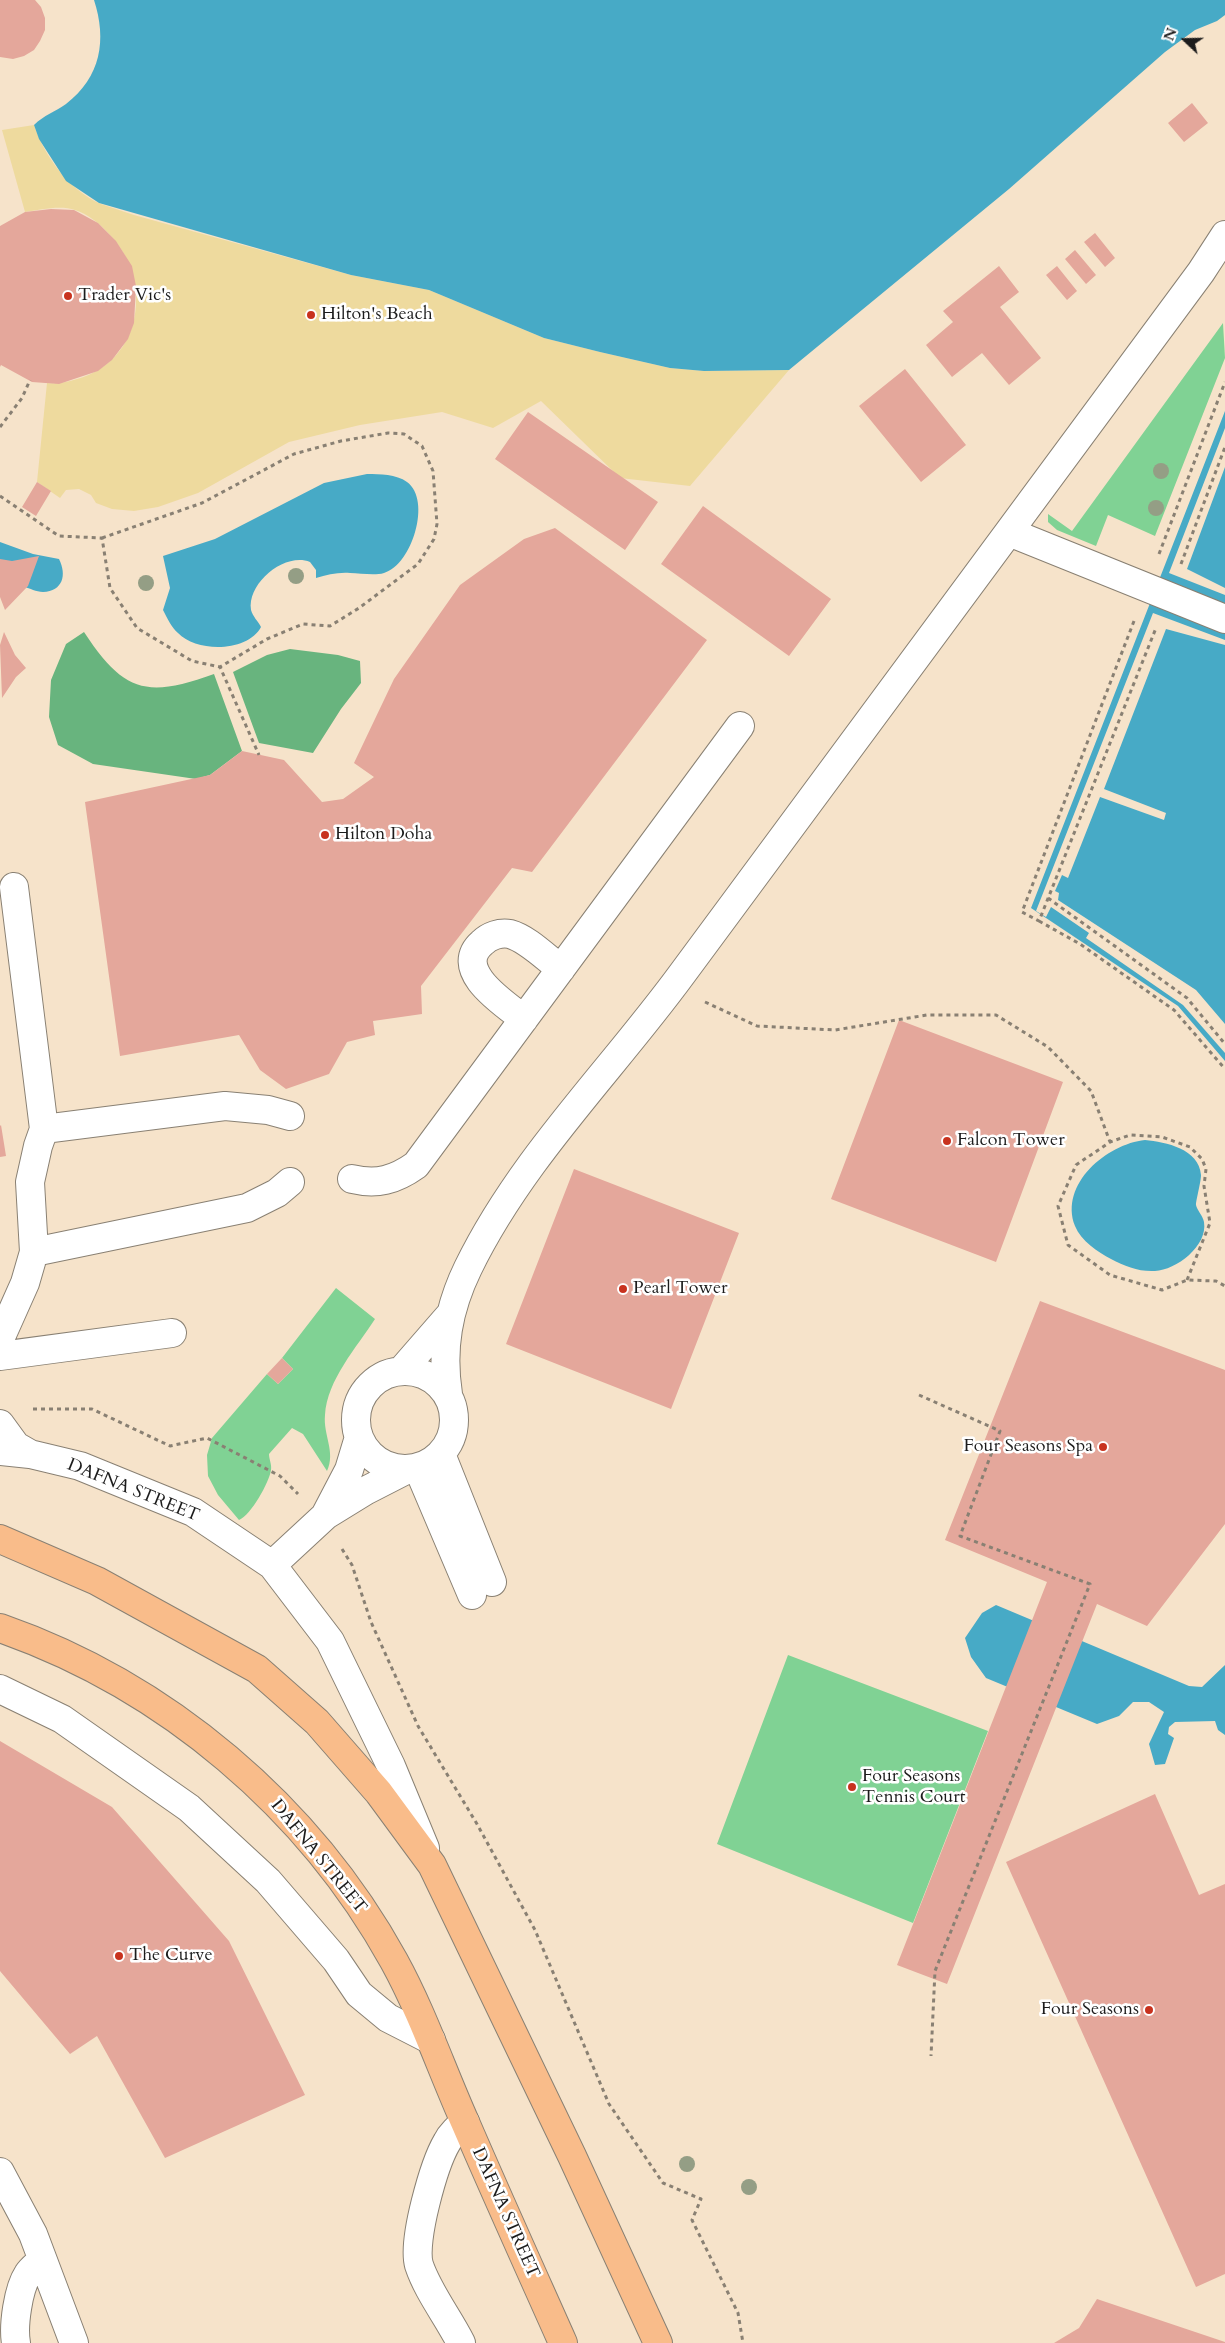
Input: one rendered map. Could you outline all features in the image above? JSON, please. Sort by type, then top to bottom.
[{"type":"main road","name":"DAFNA STREET","points":[[0,1539],[97,1581],[257,1669],[317,1722],[379,1793],[432,1865],[568,2147],[658,2343]]},
{"type":"main road","name":"DAFNA STREET","points":[[0,1628],[76,1659],[125,1686],[172,1716],[217,1749],[298,1826],[366,1914],[395,1962],[431,2040],[464,2122],[564,2343]]},
{"type":"street","points":[[272,1565],[324,1517],[365,1490],[442,1454],[454,1429],[454,1411],[448,1394],[444,1354],[450,1315],[467,1270],[490,1227],[552,1138],[673,986],[1201,272],[1225,235]]},
{"type":"street","points":[[1009,532],[1225,619]]},
{"type":"street","points":[[352,1179],[379,1182],[405,1173],[416,1164],[740,726]]},
{"type":"street","points":[[14,887],[44,1129],[33,1164],[30,1182],[34,1252],[30,1269],[0,1344],[172,1325]]},
{"type":"street","points":[[524,1019],[483,986],[476,976],[473,966],[479,945],[488,938],[498,934],[509,934],[519,938],[561,969]]},
{"type":"street","points":[[44,1129],[225,1106],[268,1110],[290,1116]]},
{"type":"street","points":[[34,1252],[247,1208],[277,1193],[290,1182]]},
{"type":"street","points":[[402,1370],[450,1315]]},
{"type":"street","points":[[412,1469],[396,1469],[369,1454],[359,1437],[356,1424],[356,1411],[364,1393],[377,1379],[389,1373],[402,1370],[423,1373],[441,1385],[448,1394]]},
{"type":"street","points":[[0,1424],[5,1434],[16,1446],[30,1454]]},
{"type":"street","points":[[324,1517],[349,1470],[359,1437]]},
{"type":"street","name":"DAFNA STREET","points":[[0,1451],[30,1454],[80,1466],[193,1512],[272,1565],[330,1641],[391,1766],[432,1865]]},
{"type":"street","points":[[412,1469],[482,1589],[442,1454]]},
{"type":"street","points":[[0,1689],[62,1719],[189,1808],[268,1881],[336,1960],[359,1994],[388,2018],[431,2040]]},
{"type":"street","points":[[461,2343],[430,2288],[419,2263],[418,2237],[424,2211],[446,2143],[464,2122]]},
{"type":"street","points":[[0,2172],[33,2234],[74,2343]]},
{"type":"street","points":[[16,2343],[14,2333],[19,2299],[28,2274],[42,2260]]},
{"type":"path","points":[[0,426],[22,398],[30,380]]},
{"type":"path","points":[[1225,382],[1022,912],[1080,944],[1174,1010],[1225,1069]]},
{"type":"path","points":[[0,496],[59,536],[102,538],[202,503],[294,454],[341,441],[388,433],[404,434],[422,446],[433,472],[437,524],[434,538],[418,564],[330,626],[303,624],[267,639],[220,667],[192,661],[137,628],[110,588],[102,538]]},
{"type":"path","points":[[1178,570],[1225,447]]},
{"type":"path","points":[[1039,921],[1159,621]]},
{"type":"path","points":[[220,667],[259,755]]},
{"type":"path","points":[[1048,898],[1187,998],[1225,1044]]},
{"type":"path","points":[[673,986],[757,1026],[835,1030],[927,1015],[996,1015],[1048,1047],[1091,1091],[1110,1142]]},
{"type":"path","points":[[1187,1280],[1210,1223],[1204,1186],[1206,1169],[1202,1159],[1190,1147],[1162,1137],[1130,1135],[1110,1142],[1076,1165],[1058,1206],[1068,1245],[1110,1275],[1162,1290],[1187,1280],[1216,1281],[1225,1286]]},
{"type":"path","points":[[919,1394],[1000,1431],[960,1536],[1090,1584],[935,1971],[931,2056]]},
{"type":"path","points":[[25,1409],[92,1409],[170,1446],[206,1438],[280,1476],[324,1517],[352,1565],[371,1622],[418,1726],[477,1824],[535,1930],[609,2104],[664,2183],[701,2199],[692,2220],[738,2313],[742,2343]]},
{"type":"green space","points":[[1223,323],[1225,358],[1155,536],[1108,515],[1096,546],[1057,530],[1048,522],[1048,514],[1072,531]]},
{"type":"green space","points":[[84,632],[112,668],[125,678],[139,685],[154,687],[171,686],[191,682],[214,674],[242,751],[210,775],[196,779],[93,764],[58,745],[49,717],[51,680],[66,644]]},
{"type":"green space","points":[[290,649],[338,655],[360,661],[361,683],[341,709],[313,753],[259,743],[233,672],[267,655]]},
{"type":"green space","points":[[336,1288],[375,1319],[344,1364],[331,1389],[325,1415],[330,1450],[327,1471],[303,1434],[292,1428],[269,1454],[271,1468],[267,1483],[249,1512],[239,1520],[218,1495],[208,1476],[207,1455],[212,1438],[267,1374],[278,1384],[293,1369],[282,1358]]},
{"type":"green space","name":"Four Seasons Tennis Court","points":[[788,1655],[988,1731],[913,1923],[717,1844]]},
{"type":"sand","name":"Hilton's Beach","points":[[34,125],[52,160],[79,190],[101,204],[134,215],[351,275],[429,290],[544,338],[600,352],[670,368],[704,371],[789,370],[690,486],[620,478],[541,401],[493,428],[442,412],[360,425],[289,442],[198,493],[158,507],[134,511],[112,509],[96,503],[91,495],[79,489],[66,490],[60,498],[37,482],[47,383],[77,379],[99,369],[116,355],[128,337],[135,317],[136,295],[132,274],[123,253],[109,234],[94,220],[80,212],[63,208],[25,212],[2,130]]},
{"type":"water","points":[[94,0],[1225,0],[1225,15],[1217,21],[1195,30],[1165,52],[1009,189],[789,370],[704,371],[670,368],[544,338],[429,290],[351,275],[99,203],[66,181],[39,139],[34,125],[66,104],[78,93],[94,70],[98,57],[100,29]]},
{"type":"water","points":[[1225,411],[1225,1061],[1178,1006],[1031,908]]},
{"type":"water","points":[[367,474],[388,475],[403,479],[414,491],[418,503],[418,517],[410,545],[403,558],[394,568],[380,574],[341,573],[316,578],[316,570],[310,562],[290,561],[270,572],[261,580],[255,590],[251,600],[251,610],[261,627],[245,641],[222,647],[209,646],[186,640],[178,633],[163,610],[170,588],[163,556],[215,539],[324,483]]},
{"type":"water","points":[[0,542],[33,554],[59,559],[63,576],[59,585],[55,589],[43,592],[24,587],[0,587]]},
{"type":"water","points":[[1145,1140],[1171,1145],[1188,1153],[1199,1166],[1201,1175],[1196,1205],[1204,1222],[1201,1240],[1196,1248],[1181,1261],[1163,1270],[1155,1271],[1143,1271],[1127,1266],[1095,1249],[1081,1236],[1075,1226],[1072,1210],[1074,1195],[1080,1181],[1090,1169],[1116,1149],[1130,1143]]},
{"type":"water","points":[[996,1605],[1189,1686],[1202,1687],[1225,1665],[1225,1735],[1218,1730],[1215,1721],[1175,1722],[1169,1727],[1168,1734],[1174,1738],[1165,1764],[1155,1765],[1149,1744],[1164,1712],[1149,1702],[1133,1702],[1119,1716],[1097,1724],[986,1678],[971,1657],[965,1638],[982,1613]]},
{"type":"pier","points":[[1225,428],[1225,467],[1187,569],[1225,588],[1225,595],[1169,573]]},
{"type":"pier","points":[[1153,613],[1225,640],[1225,645],[1166,629],[1104,789],[1166,813],[1164,820],[1100,797],[1068,878],[1062,875],[1055,891],[1059,893],[1058,900],[1196,990],[1225,1024],[1225,1053],[1183,1005],[1086,938],[1089,933],[1051,907],[1046,917],[1036,911]]},
{"type":"building","points":[[0,0],[35,0],[41,7],[45,18],[45,30],[34,50],[24,56],[13,59],[0,57]]},
{"type":"building","points":[[1192,103],[1208,123],[1184,142],[1168,123]]},
{"type":"building","name":"Trader Vic's","points":[[51,209],[74,210],[98,223],[116,241],[132,266],[136,286],[134,323],[128,339],[112,360],[98,371],[59,384],[32,382],[1,365],[0,367],[0,226],[25,212]]},
{"type":"building","points":[[1095,233],[1115,258],[1105,267],[1084,242]]},
{"type":"building","points":[[1075,250],[1096,275],[1086,284],[1065,259]]},
{"type":"building","points":[[999,266],[1019,292],[1000,307],[1041,358],[1009,385],[982,353],[952,377],[926,345],[953,322],[943,311]]},
{"type":"building","points":[[1057,266],[1077,291],[1067,300],[1046,275]]},
{"type":"building","points":[[905,369],[966,445],[921,482],[859,406]]},
{"type":"building","points":[[528,412],[658,502],[625,550],[495,459]]},
{"type":"building","points":[[37,482],[51,491],[36,516],[22,507]]},
{"type":"building","points":[[703,506],[831,599],[789,656],[661,564]]},
{"type":"building","name":"Hilton Doha","points":[[555,528],[707,640],[532,872],[512,868],[421,986],[422,1014],[373,1021],[375,1035],[347,1042],[329,1074],[286,1089],[260,1070],[239,1035],[120,1056],[85,802],[210,775],[242,751],[284,760],[322,802],[343,799],[374,777],[354,763],[394,679],[460,585],[524,539]]},
{"type":"building","points":[[39,556],[28,586],[5,610],[0,597],[0,559],[12,561]]},
{"type":"building","points":[[4,632],[15,655],[26,668],[16,677],[2,698],[0,645]]},
{"type":"building","name":"Falcon Tower","points":[[899,1020],[1063,1082],[996,1262],[831,1199]]},
{"type":"building","points":[[0,1126],[6,1156],[0,1157]]},
{"type":"building","name":"Pearl Tower","points":[[574,1169],[739,1233],[671,1409],[506,1344]]},
{"type":"building","name":"Four Seasons Spa","points":[[1040,1301],[1225,1370],[1225,1524],[1147,1626],[1097,1604],[947,1984],[897,1965],[1047,1582],[945,1540]]},
{"type":"building","points":[[282,1358],[293,1369],[278,1384],[267,1374]]},
{"type":"building","name":"The Curve","points":[[0,1741],[112,1807],[229,1941],[305,2095],[165,2158],[97,2036],[70,2054],[0,1971]]},
{"type":"building","name":"Four Seasons","points":[[1155,1794],[1199,1895],[1225,1884],[1225,2274],[1196,2287],[1006,1862]]},
{"type":"building","points":[[1097,2299],[1225,2343],[1054,2343],[1079,2328]]},
{"type":"place","name":"Trader Vic's","points":[[68,296]]},
{"type":"place","name":"Hilton's Beach","points":[[311,315]]},
{"type":"place","name":"Hilton Doha","points":[[325,835]]},
{"type":"place","name":"Falcon Tower","points":[[947,1141]]},
{"type":"place","name":"Pearl Tower","points":[[623,1289]]},
{"type":"place","name":"Four Seasons Spa","points":[[1103,1447]]},
{"type":"place","name":"Four Seasons Tennis Court","points":[[852,1787]]},
{"type":"place","name":"The Curve","points":[[119,1956]]},
{"type":"place","name":"Four Seasons","points":[[1149,2010]]}]
